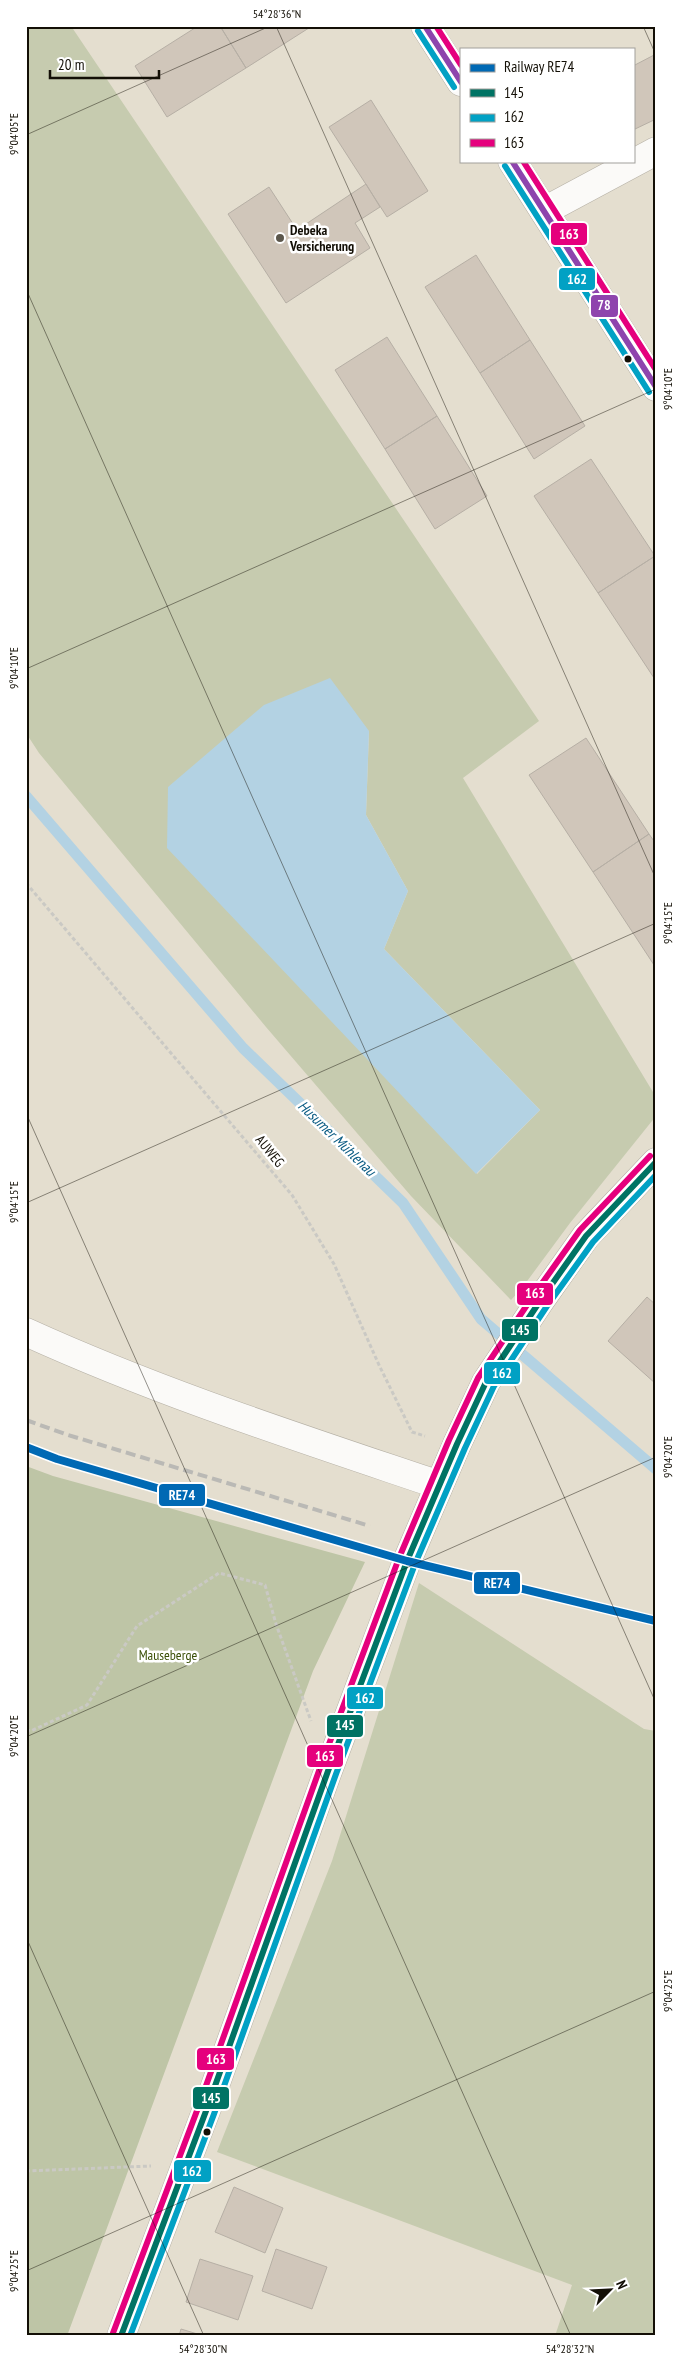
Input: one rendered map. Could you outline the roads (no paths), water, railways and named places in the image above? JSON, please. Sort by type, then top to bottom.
[{"type":"main road","points":[[425,26],[460,80]]},
{"type":"main road","points":[[544,211],[656,151]]},
{"type":"main road","points":[[513,162],[656,387]]},
{"type":"main road","points":[[121,2336],[206,2111],[342,1734],[407,1561],[457,1444],[486,1382],[586,1236],[656,1162]]},
{"type":"main road","points":[[26,1332],[116,1372],[439,1485]]},
{"type":"water","points":[[330,678],[369,731],[366,815],[408,891],[384,949],[540,1110],[476,1174],[167,848],[168,787],[264,705]]},
{"type":"waterway","name":"Husumer Mühlenau","points":[[26,796],[243,1048],[403,1203],[481,1319],[656,1469]]},
{"type":"railway","points":[[26,1420],[68,1435],[370,1526]]},
{"type":"rail line","name":"RE74","points":[[26,1447],[57,1459],[407,1561],[656,1621]]},
{"type":"place","name":"Debeka Versicherung","points":[[280,238]]},
{"type":"park label","name":"Mauseberge","points":[[168,1655]]}]
